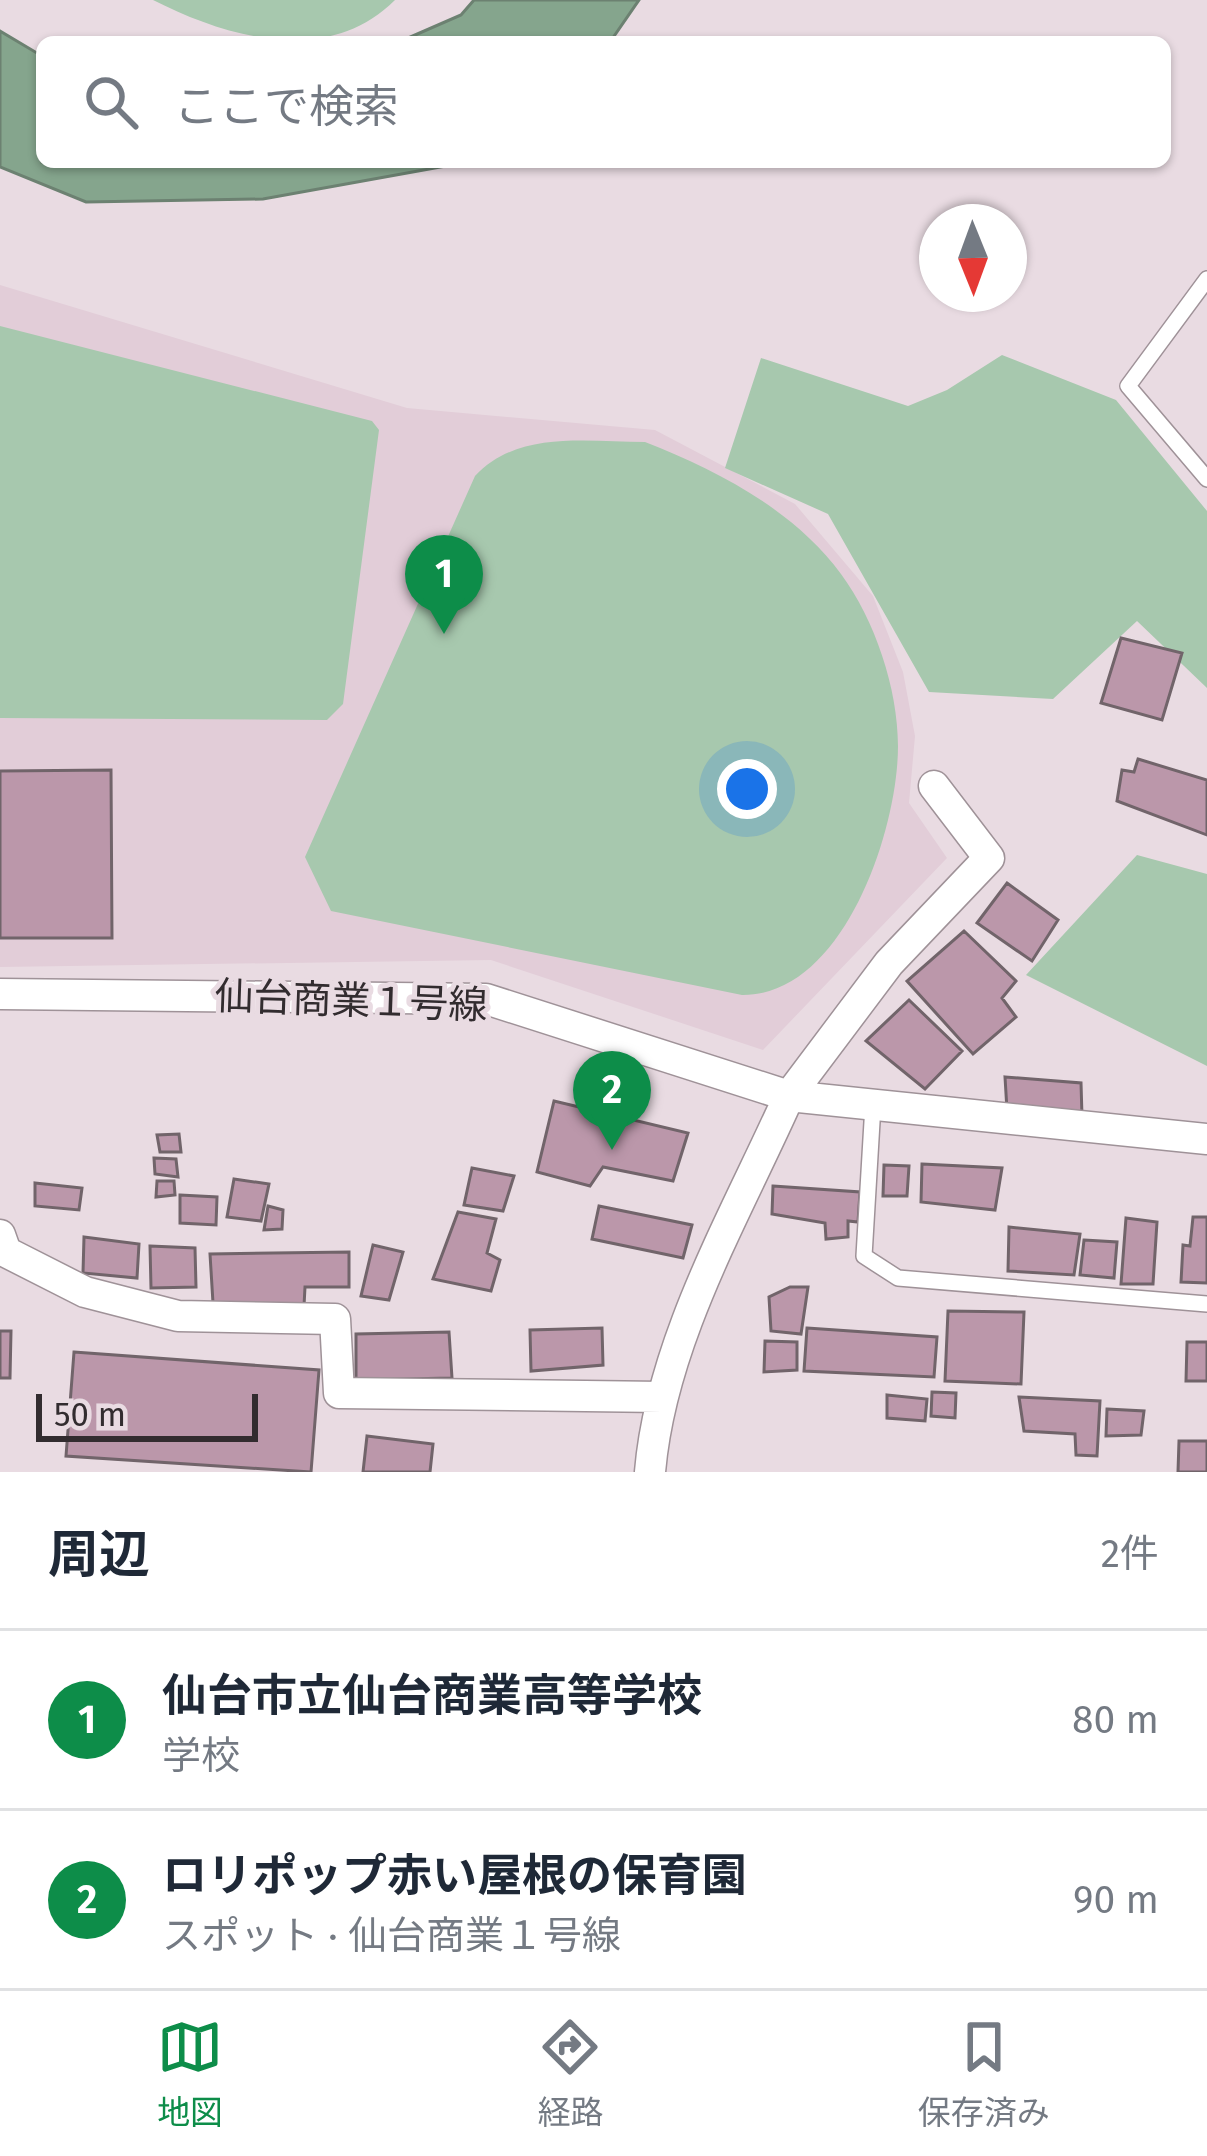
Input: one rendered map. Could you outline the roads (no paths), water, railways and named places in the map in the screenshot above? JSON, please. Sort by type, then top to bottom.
[{"type":"street","points":[[650,1472],[662,1397],[789,1096],[889,963],[989,858],[934,786]]},
{"type":"street","name":"仙台商業１号線","points":[[0,994],[486,999],[789,1096],[1207,1139]]},
{"type":"street","points":[[0,1235],[5,1252],[85,1292],[178,1316],[335,1319],[339,1393],[662,1397]]},
{"type":"lane","points":[[1207,279],[1128,386],[1207,479]]},
{"type":"lane","points":[[873,1105],[864,1256],[898,1278],[1207,1304]]},
{"type":"place","name":"仙台市立仙台商業高等学校","points":[[444,634]]},
{"type":"place","name":"ロリポップ赤い屋根の保育園","points":[[612,1150]]}]
